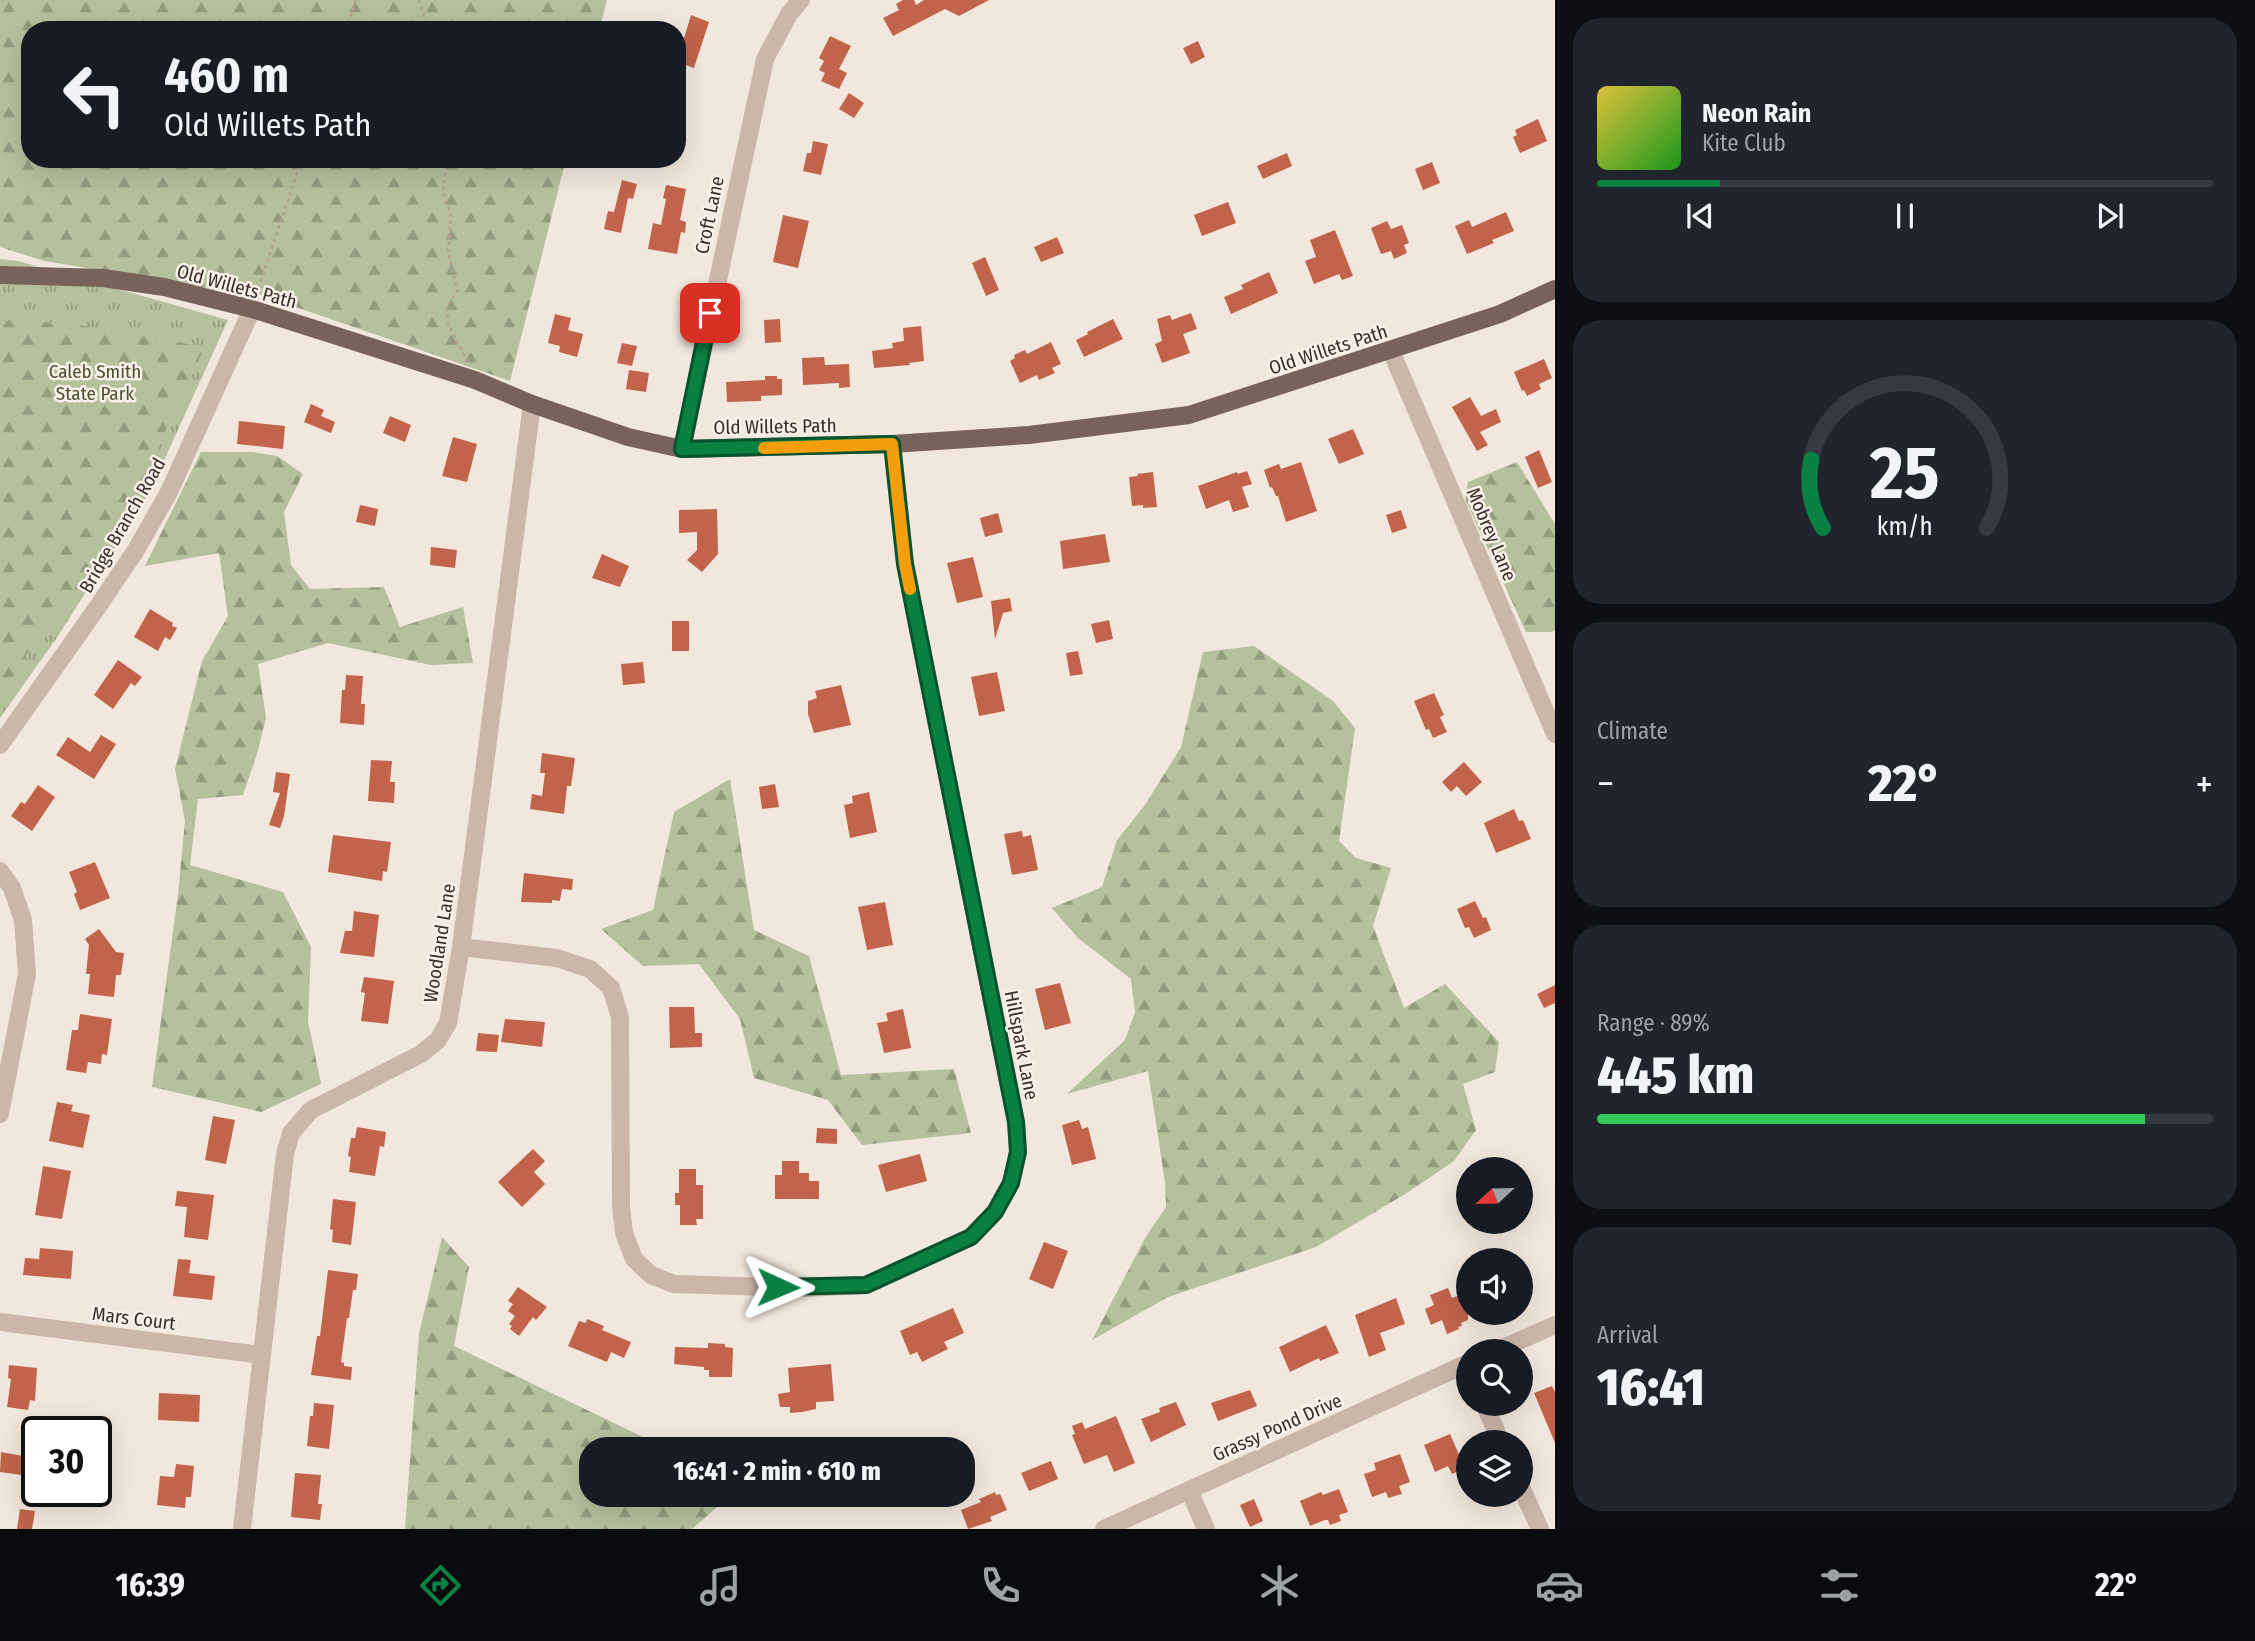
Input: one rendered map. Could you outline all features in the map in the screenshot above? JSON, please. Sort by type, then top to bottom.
[{"type":"main road","name":"Old Willets Path","points":[[2,273],[103,278],[140,283],[252,309],[479,382],[532,404],[628,437],[682,449],[892,444],[1030,435],[1189,415],[1500,314],[1555,289]]},
{"type":"street","name":"Croft Lane","points":[[682,449],[765,59],[789,14],[801,0]]},
{"type":"street","name":"Bridge Branch Road","points":[[0,745],[136,550],[169,492],[252,309]]},
{"type":"street","name":"Mobrey Lane","points":[[1391,351],[1555,734]]},
{"type":"street","name":"Woodland Lane","points":[[242,1529],[285,1154],[291,1133],[311,1110],[421,1054],[438,1040],[447,1023],[453,1002],[532,404]]},
{"type":"street","name":"Hillspark Lane","points":[[461,947],[556,958],[590,969],[611,988],[620,1017],[621,1206],[624,1234],[634,1259],[651,1275],[674,1284],[803,1288],[866,1285],[971,1237],[995,1212],[1011,1183],[1018,1152],[1016,1122],[905,564],[892,444]]},
{"type":"street","points":[[0,871],[12,888],[23,920],[27,974],[0,1114]]},
{"type":"street","name":"Mars Court","points":[[0,1322],[262,1355]]},
{"type":"street","points":[[1523,1339],[1555,1325]]},
{"type":"street","name":"Grassy Pond Drive","points":[[1104,1529],[1456,1370]]},
{"type":"street","points":[[1189,1490],[1206,1529]]},
{"type":"street","points":[[1530,1507],[1539,1529]]},
{"type":"path","points":[[349,21],[356,0]]},
{"type":"path","points":[[419,0],[425,21]]},
{"type":"path","points":[[252,309],[299,168]]},
{"type":"path","points":[[446,168],[443,192],[451,216],[448,251],[457,291],[447,307],[449,323],[459,348],[479,382]]},
{"type":"green space","points":[[0,0],[607,0],[601,21],[21,21],[21,168],[564,168],[510,381],[258,294],[231,292],[44,261],[0,247]]},
{"type":"green space","name":"Caleb Smith State Park","points":[[0,259],[18,261],[228,320],[150,491],[58,636],[0,718]]},
{"type":"green space","name":"Caleb Smith State Park","points":[[0,321],[66,323],[205,347],[129,508],[0,693]]},
{"type":"green space","points":[[201,452],[253,452],[277,456],[303,474],[284,512],[291,565],[310,589],[384,587],[400,627],[463,607],[473,663],[431,665],[328,643],[258,664],[266,718],[257,754],[243,795],[198,799],[190,865],[283,892],[311,947],[308,1021],[321,1084],[261,1112],[152,1087],[185,821],[175,769],[202,661],[228,616],[219,553],[145,566]]},
{"type":"green space","points":[[1517,462],[1555,524],[1555,630],[1551,632],[1526,632],[1465,499],[1468,482]]},
{"type":"green space","points":[[1254,646],[1333,701],[1355,728],[1339,841],[1356,858],[1391,868],[1373,926],[1404,1008],[1445,984],[1499,1042],[1495,1072],[1463,1084],[1476,1130],[1454,1161],[1407,1193],[1316,1247],[1168,1297],[1092,1340],[1145,1238],[1166,1207],[1165,1182],[1148,1071],[1067,1094],[1125,1040],[1135,1012],[1131,979],[1078,938],[1052,908],[1102,887],[1117,840],[1145,805],[1181,747],[1203,652]]},
{"type":"green space","points":[[730,779],[754,930],[809,956],[841,1075],[954,1069],[971,1133],[862,1145],[828,1100],[754,1078],[740,1019],[699,964],[643,966],[601,929],[653,910],[674,812]]},
{"type":"green space","points":[[442,1237],[469,1267],[454,1346],[643,1437],[579,1437],[579,1507],[717,1507],[692,1529],[405,1529],[419,1334]]},
{"type":"building","points":[[903,0],[914,0],[916,5],[924,0],[989,0],[959,16],[945,9],[893,36],[883,18],[899,10],[896,4]]},
{"type":"building","points":[[691,15],[709,22],[694,68],[686,65],[686,32]]},
{"type":"building","points":[[830,36],[851,46],[839,69],[847,73],[839,89],[821,81],[825,73],[819,70],[824,61],[819,58]]},
{"type":"building","points":[[1198,41],[1205,57],[1191,64],[1183,48]]},
{"type":"building","points":[[849,93],[864,103],[854,118],[839,109]]},
{"type":"building","points":[[1538,119],[1547,141],[1520,153],[1513,137],[1517,135],[1515,130]]},
{"type":"building","points":[[813,141],[828,144],[821,175],[803,171]]},
{"type":"building","points":[[1287,153],[1292,166],[1263,179],[1257,166]]},
{"type":"building","points":[[1432,162],[1440,183],[1423,190],[1415,169]]},
{"type":"building","points":[[622,180],[637,184],[633,199],[628,198],[621,233],[604,229],[608,211],[614,212]]},
{"type":"building","points":[[666,185],[686,189],[680,220],[686,222],[685,233],[681,232],[677,254],[648,249],[653,223],[661,225]]},
{"type":"building","points":[[1228,202],[1236,223],[1202,236],[1194,215]]},
{"type":"building","points":[[1506,212],[1514,231],[1467,254],[1455,226],[1469,220],[1472,227]]},
{"type":"building","points":[[783,215],[809,221],[798,268],[773,262]]},
{"type":"building","points":[[1387,221],[1391,229],[1402,225],[1409,243],[1404,245],[1407,253],[1394,259],[1391,251],[1381,254],[1371,228]]},
{"type":"building","points":[[1335,230],[1353,276],[1342,280],[1339,274],[1314,284],[1305,261],[1316,257],[1310,240]]},
{"type":"building","points":[[1057,237],[1064,253],[1041,262],[1034,247]]},
{"type":"building","points":[[985,257],[999,290],[986,296],[972,263]]},
{"type":"building","points":[[1269,272],[1278,293],[1231,314],[1224,297],[1243,289],[1241,285]]},
{"type":"building","points":[[1191,313],[1197,329],[1183,334],[1190,353],[1162,363],[1155,344],[1162,341],[1157,319],[1170,315],[1172,320]]},
{"type":"building","points":[[555,314],[571,318],[568,330],[583,334],[577,357],[559,352],[560,346],[548,343]]},
{"type":"building","points":[[780,319],[781,342],[765,343],[764,320]]},
{"type":"building","points":[[1113,319],[1123,339],[1084,357],[1076,340]]},
{"type":"building","points":[[921,326],[924,361],[874,368],[872,351],[893,348],[892,343],[904,341],[903,328]]},
{"type":"building","points":[[1051,342],[1061,364],[1052,368],[1055,373],[1039,380],[1037,375],[1020,383],[1010,361],[1015,358],[1014,355],[1025,350],[1027,354]]},
{"type":"building","points":[[622,343],[637,346],[632,366],[617,363]]},
{"type":"building","points":[[824,357],[825,365],[849,364],[850,387],[839,388],[839,383],[803,385],[802,358]]},
{"type":"building","points":[[1544,359],[1552,378],[1539,384],[1541,389],[1527,396],[1514,372]]},
{"type":"building","points":[[629,370],[649,373],[646,392],[626,389]]},
{"type":"building","points":[[765,376],[782,379],[782,395],[761,396],[761,401],[727,402],[726,382],[765,380]]},
{"type":"building","points":[[1470,397],[1481,416],[1496,409],[1501,422],[1480,432],[1488,445],[1477,451],[1452,407]]},
{"type":"building","points":[[311,404],[324,410],[321,416],[335,422],[331,433],[304,422]]},
{"type":"building","points":[[390,416],[411,425],[405,442],[383,433]]},
{"type":"building","points":[[239,421],[285,426],[283,449],[237,444]]},
{"type":"building","points":[[1353,429],[1364,454],[1339,464],[1328,439]]},
{"type":"building","points":[[453,437],[477,444],[467,482],[442,476]]},
{"type":"building","points":[[1539,450],[1552,482],[1538,488],[1525,457]]},
{"type":"building","points":[[1301,462],[1317,511],[1286,522],[1278,496],[1272,487],[1270,488],[1264,470],[1279,464],[1281,469]]},
{"type":"building","points":[[1247,471],[1252,484],[1242,487],[1249,507],[1233,512],[1229,500],[1206,509],[1198,486]]},
{"type":"building","points":[[1153,472],[1157,507],[1132,506],[1129,477]]},
{"type":"building","points":[[360,505],[378,509],[375,526],[356,522]]},
{"type":"building","points":[[717,509],[718,554],[702,572],[687,560],[697,550],[697,532],[679,533],[679,510]]},
{"type":"building","points":[[1401,510],[1407,528],[1392,533],[1386,515]]},
{"type":"building","points":[[998,513],[1003,532],[985,537],[980,518]]},
{"type":"building","points":[[1105,534],[1110,562],[1063,569],[1060,541]]},
{"type":"building","points":[[431,547],[457,550],[455,568],[430,565]]},
{"type":"building","points":[[602,554],[629,566],[620,587],[592,578]]},
{"type":"building","points":[[973,557],[983,597],[957,603],[947,563]]},
{"type":"building","points":[[1010,598],[1012,611],[1003,613],[995,639],[991,601]]},
{"type":"building","points":[[150,609],[177,628],[170,640],[165,637],[158,651],[134,637]]},
{"type":"building","points":[[1109,620],[1113,639],[1096,643],[1091,624]]},
{"type":"building","points":[[672,621],[689,621],[689,651],[672,651]]},
{"type":"building","points":[[1078,651],[1083,674],[1070,676],[1066,653]]},
{"type":"building","points":[[118,660],[142,677],[135,686],[131,683],[113,709],[94,695]]},
{"type":"building","points":[[643,662],[645,683],[623,685],[621,664]]},
{"type":"building","points":[[997,672],[1005,711],[979,716],[971,677]]},
{"type":"building","points":[[346,675],[363,676],[361,704],[365,704],[364,725],[340,723],[342,690],[345,690]]},
{"type":"building","points":[[841,685],[851,725],[814,733],[808,714],[808,701],[817,698],[815,691]]},
{"type":"building","points":[[1434,693],[1444,715],[1440,717],[1447,732],[1433,738],[1429,729],[1426,730],[1414,701]]},
{"type":"building","points":[[101,735],[116,744],[94,779],[56,755],[68,737],[90,752]]},
{"type":"building","points":[[542,753],[575,758],[571,786],[567,786],[564,814],[530,809],[532,794],[542,796],[545,773],[540,773]]},
{"type":"building","points":[[371,760],[392,761],[390,782],[395,782],[394,803],[368,801]]},
{"type":"building","points":[[1464,762],[1482,782],[1466,796],[1457,786],[1451,792],[1442,782]]},
{"type":"building","points":[[276,772],[290,774],[280,828],[269,825],[280,793],[273,792]]},
{"type":"building","points":[[775,784],[779,807],[762,809],[759,787]]},
{"type":"building","points":[[38,785],[55,797],[32,831],[11,816],[21,802],[25,804]]},
{"type":"building","points":[[869,792],[877,832],[850,838],[844,805],[853,803],[852,796]]},
{"type":"building","points":[[1514,809],[1519,821],[1523,820],[1531,839],[1496,853],[1484,823]]},
{"type":"building","points":[[1022,831],[1023,837],[1031,835],[1038,870],[1012,875],[1004,834]]},
{"type":"building","points":[[333,835],[391,842],[387,872],[383,871],[382,881],[328,872]]},
{"type":"building","points":[[95,862],[110,898],[80,910],[74,894],[77,892],[69,872]]},
{"type":"building","points":[[524,873],[573,879],[572,890],[562,889],[560,901],[552,900],[552,903],[521,902]]},
{"type":"building","points":[[1475,901],[1491,930],[1474,938],[1469,927],[1465,928],[1457,909]]},
{"type":"building","points":[[885,902],[893,945],[867,950],[858,907]]},
{"type":"building","points":[[354,911],[379,915],[374,957],[340,953],[345,931],[352,931]]},
{"type":"building","points":[[99,929],[116,952],[124,953],[121,975],[116,975],[114,997],[88,994],[90,974],[86,974],[89,945],[85,939]]},
{"type":"building","points":[[364,977],[394,981],[388,1024],[361,1021]]},
{"type":"building","points":[[1060,983],[1071,1023],[1045,1030],[1035,989]]},
{"type":"building","points":[[1555,985],[1555,1003],[1544,1008],[1537,994]]},
{"type":"building","points":[[669,1007],[694,1007],[695,1033],[702,1033],[702,1047],[670,1048]]},
{"type":"building","points":[[903,1009],[911,1048],[884,1053],[877,1023],[888,1021],[886,1013]]},
{"type":"building","points":[[80,1014],[112,1019],[107,1055],[102,1054],[101,1064],[88,1062],[86,1073],[66,1070],[72,1030],[78,1030]]},
{"type":"building","points":[[505,1019],[545,1022],[542,1047],[501,1042]]},
{"type":"building","points":[[478,1033],[499,1035],[497,1052],[476,1051]]},
{"type":"building","points":[[57,1102],[73,1105],[71,1111],[90,1115],[83,1148],[49,1141]]},
{"type":"building","points":[[213,1116],[235,1120],[226,1164],[205,1160]]},
{"type":"building","points":[[1079,1120],[1082,1129],[1088,1127],[1096,1159],[1072,1165],[1062,1125]]},
{"type":"building","points":[[357,1127],[386,1132],[384,1147],[380,1146],[375,1176],[349,1172],[351,1138],[355,1138]]},
{"type":"building","points":[[817,1128],[837,1129],[837,1144],[816,1143]]},
{"type":"building","points":[[533,1149],[545,1161],[534,1172],[545,1184],[522,1207],[498,1182]]},
{"type":"building","points":[[920,1154],[927,1181],[886,1192],[878,1165]]},
{"type":"building","points":[[782,1161],[799,1161],[799,1173],[809,1173],[809,1181],[819,1181],[819,1199],[775,1199],[775,1175],[782,1175]]},
{"type":"building","points":[[43,1166],[71,1171],[62,1219],[35,1215]]},
{"type":"building","points":[[679,1169],[696,1169],[696,1185],[703,1185],[703,1219],[696,1219],[697,1225],[680,1225],[680,1205],[675,1205],[675,1193],[679,1193]]},
{"type":"building","points":[[177,1191],[214,1195],[208,1240],[184,1237],[187,1207],[175,1206]]},
{"type":"building","points":[[333,1199],[356,1202],[351,1245],[332,1242],[333,1230],[330,1229]]},
{"type":"building","points":[[1044,1242],[1068,1251],[1053,1289],[1029,1279]]},
{"type":"building","points":[[40,1248],[73,1251],[71,1279],[23,1275],[25,1258],[39,1259]]},
{"type":"building","points":[[178,1259],[191,1260],[189,1273],[215,1276],[212,1300],[173,1296]]},
{"type":"building","points":[[328,1270],[358,1274],[347,1318],[341,1362],[344,1366],[352,1367],[351,1380],[311,1375],[317,1336],[320,1336]]},
{"type":"building","points":[[518,1287],[547,1307],[536,1320],[533,1317],[519,1336],[510,1329],[512,1326],[509,1324],[515,1316],[508,1311],[513,1304],[508,1301]]},
{"type":"building","points":[[1448,1288],[1452,1298],[1456,1296],[1456,1325],[1462,1326],[1458,1327],[1459,1329],[1447,1334],[1442,1320],[1431,1325],[1425,1309],[1434,1305],[1430,1295]]},
{"type":"building","points":[[1396,1298],[1405,1324],[1380,1333],[1386,1350],[1369,1357],[1355,1315]]},
{"type":"building","points":[[953,1308],[964,1333],[944,1342],[948,1349],[922,1362],[917,1352],[910,1355],[900,1331]]},
{"type":"building","points":[[587,1319],[604,1326],[602,1330],[631,1342],[624,1358],[611,1352],[607,1362],[568,1346],[579,1321],[586,1323]]},
{"type":"building","points":[[1326,1325],[1339,1353],[1320,1361],[1319,1358],[1290,1372],[1279,1347]]},
{"type":"building","points":[[708,1343],[725,1344],[725,1347],[733,1348],[732,1377],[709,1377],[709,1370],[704,1370],[704,1367],[674,1364],[675,1347],[708,1348]]},
{"type":"building","points":[[831,1364],[834,1401],[816,1402],[816,1409],[802,1412],[790,1413],[790,1407],[780,1407],[778,1394],[790,1392],[788,1368]]},
{"type":"building","points":[[9,1365],[37,1368],[35,1401],[30,1400],[28,1410],[7,1407],[11,1379],[8,1378]]},
{"type":"building","points":[[1552,1386],[1555,1392],[1555,1443],[1534,1393]]},
{"type":"building","points":[[1250,1390],[1257,1406],[1218,1421],[1211,1403]]},
{"type":"building","points":[[159,1393],[200,1395],[199,1422],[158,1420]]},
{"type":"building","points":[[1176,1402],[1186,1425],[1151,1442],[1141,1419]]},
{"type":"building","points":[[314,1403],[334,1405],[329,1449],[307,1446]]},
{"type":"building","points":[[1116,1416],[1135,1463],[1114,1472],[1107,1455],[1084,1464],[1072,1435],[1075,1434],[1072,1426],[1082,1422],[1085,1429]]},
{"type":"building","points":[[1450,1434],[1456,1448],[1456,1472],[1452,1474],[1448,1466],[1435,1472],[1424,1445]]},
{"type":"building","points":[[1,1452],[21,1456],[21,1475],[0,1472]]},
{"type":"building","points":[[1400,1454],[1410,1482],[1399,1486],[1402,1494],[1388,1498],[1386,1492],[1372,1497],[1364,1474],[1376,1470],[1374,1463]]},
{"type":"building","points":[[1051,1461],[1058,1479],[1029,1491],[1021,1473]]},
{"type":"building","points":[[176,1464],[194,1466],[191,1497],[186,1497],[185,1508],[157,1505],[160,1476],[174,1477]]},
{"type":"building","points":[[295,1473],[321,1475],[318,1504],[322,1504],[320,1520],[291,1517]]},
{"type":"building","points":[[1339,1489],[1348,1512],[1339,1515],[1341,1521],[1330,1525],[1328,1520],[1325,1520],[1310,1526],[1300,1501],[1321,1492],[1323,1495]]},
{"type":"building","points":[[995,1492],[996,1495],[1000,1494],[1007,1510],[990,1517],[992,1521],[968,1529],[961,1510],[975,1507],[981,1502],[979,1499]]},
{"type":"building","points":[[1254,1499],[1263,1521],[1250,1527],[1240,1505]]},
{"type":"building","points":[[20,1509],[35,1511],[32,1529],[17,1529]]},
{"type":"slow traffic","points":[[764,448],[892,444],[910,589]]},
{"type":"route","points":[[710,313],[682,449],[892,444],[905,564],[1016,1122],[1018,1152],[1011,1183],[995,1212],[971,1237],[866,1285],[778,1287]]}]
